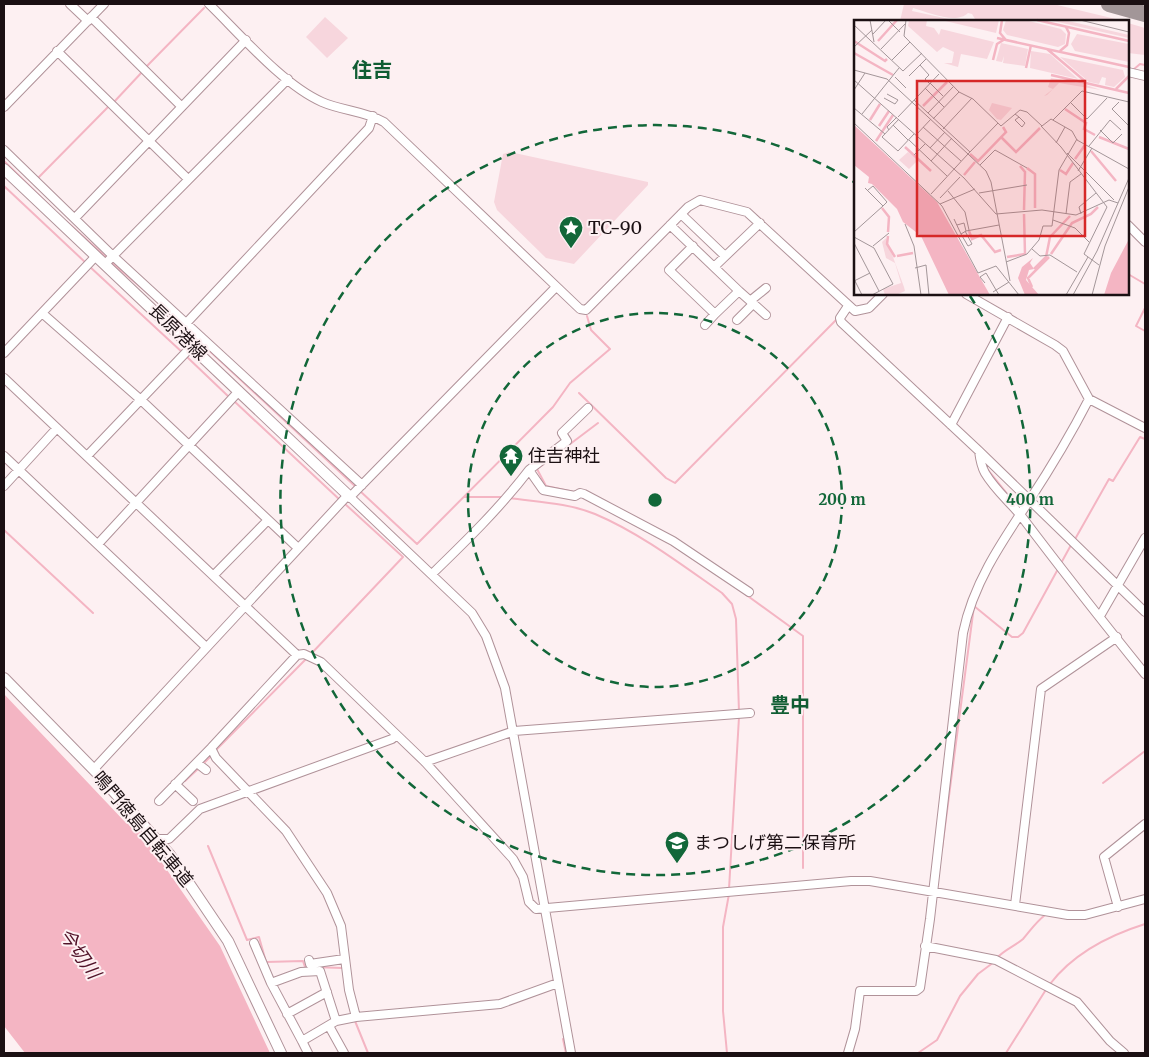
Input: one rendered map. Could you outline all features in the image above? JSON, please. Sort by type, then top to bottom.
[{"type":"main road","name":"長原港線","points":[[4,169],[349,496]]},
{"type":"main road","name":"鳴門徳島自転車道","points":[[4,678],[94,769],[175,862],[228,941],[281,1053]]},
{"type":"street","points":[[70,4],[89,19],[181,106]]},
{"type":"street","points":[[4,107],[104,4]]},
{"type":"street","points":[[209,4],[288,79],[322,102],[348,111],[373,116],[384,122],[574,305],[586,310],[681,214],[700,200],[747,212],[855,311],[869,308],[882,295]]},
{"type":"street","points":[[75,218],[246,40]]},
{"type":"street","points":[[57,52],[188,179]]},
{"type":"street","points":[[1129,72],[1145,76]]},
{"type":"street","points":[[105,264],[288,79]]},
{"type":"street","points":[[178,332],[369,128],[373,116]]},
{"type":"street","points":[[4,150],[113,256],[362,485]]},
{"type":"street","points":[[681,214],[725,256]]},
{"type":"street","points":[[714,267],[760,223]]},
{"type":"street","points":[[670,225],[738,291],[766,315]]},
{"type":"street","points":[[1129,226],[1145,242]]},
{"type":"street","points":[[693,246],[669,270],[715,314]]},
{"type":"street","points":[[4,353],[96,256]]},
{"type":"street","points":[[94,769],[298,548],[555,288]]},
{"type":"street","points":[[737,320],[766,288]]},
{"type":"street","points":[[705,325],[738,291]]},
{"type":"street","points":[[968,295],[1063,351],[1089,399],[1145,428]]},
{"type":"street","points":[[848,306],[840,318],[841,322],[979,451],[1145,612]]},
{"type":"street","points":[[42,313],[141,400],[298,548]]},
{"type":"street","points":[[951,425],[1008,318]]},
{"type":"street","points":[[87,456],[192,346]]},
{"type":"street","points":[[4,378],[297,654],[304,654],[321,662],[425,762],[513,859],[523,877],[529,902],[536,909],[821,882],[870,881],[1068,915],[1085,915],[1145,899]]},
{"type":"street","points":[[98,544],[239,391]]},
{"type":"street","points":[[848,1053],[856,1029],[860,991],[916,991],[920,988],[961,650],[968,610],[976,589],[1089,399]]},
{"type":"street","points":[[432,574],[513,491],[529,470],[567,441],[562,433],[588,408]]},
{"type":"street","points":[[4,486],[57,428]]},
{"type":"street","points":[[979,451],[986,474],[1020,514],[1073,585],[1117,637],[1145,674]]},
{"type":"street","points":[[4,456],[206,647]]},
{"type":"street","points":[[529,470],[544,490],[575,496],[580,493],[584,494],[673,540],[749,592]]},
{"type":"street","points":[[349,496],[472,613],[486,636],[505,688],[514,731],[571,1053]]},
{"type":"street","points":[[214,575],[268,520]]},
{"type":"street","points":[[1100,616],[1145,538]]},
{"type":"street","points":[[1015,905],[1041,689],[1117,637]]},
{"type":"street","points":[[158,801],[197,763],[297,654]]},
{"type":"street","points":[[425,762],[514,731],[750,713]]},
{"type":"street","points":[[156,839],[169,839],[200,809],[392,740],[397,735]]},
{"type":"street","points":[[211,748],[216,758],[286,831],[327,893],[341,926],[344,960],[356,1017]]},
{"type":"street","points":[[197,763],[206,770]]},
{"type":"street","points":[[175,784],[193,801]]},
{"type":"street","points":[[1118,907],[1104,857],[1145,824]]},
{"type":"street","points":[[254,943],[271,983],[308,1053]]},
{"type":"street","points":[[926,946],[993,959],[1077,1002],[1110,1041],[1124,1053]]},
{"type":"street","points":[[309,960],[310,964],[344,960]]},
{"type":"street","points":[[271,983],[301,972],[320,971],[327,992],[332,1023],[344,1053]]},
{"type":"street","points":[[302,1041],[332,1023],[356,1017],[500,1004],[558,983]]},
{"type":"street","points":[[287,1014],[327,992]]},
{"type":"shaded area","points":[[904,4],[1053,4],[1120,20],[980,20],[975,19],[972,14],[968,13],[956,18],[949,18],[913,8],[912,11],[953,20],[900,20]]},
{"type":"shaded area","points":[[325,17],[348,38],[327,58],[306,37]]},
{"type":"shaded area","points":[[1129,23],[1145,28],[1145,55],[1129,53]]},
{"type":"shaded area","points":[[510,152],[648,182],[648,185],[574,264],[546,258],[497,210],[494,202],[503,154]]},
{"type":"water","name":"今切川","points":[[4,694],[126,823],[137,827],[220,946],[270,1053],[25,1053],[4,1026]]},
{"type":"waterway","points":[[146,67],[204,8]]},
{"type":"waterway","points":[[1133,70],[1140,64],[1145,65]]},
{"type":"waterway","points":[[114,102],[143,71]]},
{"type":"waterway","points":[[38,178],[110,105]]},
{"type":"waterway","points":[[4,161],[55,211]]},
{"type":"waterway","points":[[4,186],[86,263]]},
{"type":"waterway","points":[[66,221],[107,258]]},
{"type":"waterway","points":[[110,261],[158,302]]},
{"type":"waterway","points":[[89,266],[183,353]]},
{"type":"waterway","points":[[1129,275],[1145,284]]},
{"type":"waterway","points":[[1145,308],[1136,326],[1145,331]]},
{"type":"waterway","points":[[172,316],[182,324]]},
{"type":"waterway","points":[[360,491],[417,544],[553,407],[570,383],[610,349],[591,330],[587,316]]},
{"type":"waterway","points":[[579,393],[666,478],[675,483],[837,319]]},
{"type":"waterway","points":[[185,328],[357,488]]},
{"type":"waterway","points":[[186,356],[230,398]]},
{"type":"waterway","points":[[234,401],[340,500]]},
{"type":"waterway","points":[[574,492],[546,486],[537,469],[598,423]]},
{"type":"waterway","points":[[1074,541],[1109,479],[1113,481],[1140,437],[1145,439]]},
{"type":"waterway","points":[[987,469],[1012,500]]},
{"type":"waterway","points":[[465,497],[505,497]]},
{"type":"waterway","points":[[509,498],[564,505],[595,514],[628,530],[722,593],[732,604],[736,619],[739,712]]},
{"type":"waterway","points":[[310,655],[403,557],[344,503]]},
{"type":"waterway","points":[[4,530],[93,613]]},
{"type":"waterway","points":[[1060,565],[1071,545]]},
{"type":"waterway","points":[[1052,551],[1071,575]]},
{"type":"waterway","points":[[942,849],[974,606],[1012,637],[1018,637],[1023,633],[1058,569]]},
{"type":"waterway","points":[[745,594],[803,636],[803,868]]},
{"type":"waterway","points":[[215,751],[307,658]]},
{"type":"waterway","points":[[729,889],[739,717]]},
{"type":"waterway","points":[[1103,783],[1145,751]]},
{"type":"waterway","points":[[203,764],[212,755]]},
{"type":"waterway","points":[[185,781],[200,767]]},
{"type":"waterway","points":[[208,846],[247,940],[259,937],[266,962],[303,961],[305,967],[309,967]]},
{"type":"waterway","points":[[727,1053],[723,1011],[723,927],[729,894]]},
{"type":"waterway","points":[[997,958],[1023,939],[1045,915]]},
{"type":"waterway","points":[[1050,984],[1059,973],[1093,947],[1145,924]]},
{"type":"waterway","points":[[918,1053],[937,1040],[960,996],[978,974],[994,962]]},
{"type":"waterway","points":[[313,967],[342,968]]},
{"type":"waterway","points":[[1006,1053],[1047,988]]},
{"type":"waterway","points":[[355,1021],[368,1053]]},
{"type":"waterway","points":[[563,1039],[566,1053]]},
{"type":"taxiway","points":[[1109,4],[1145,14]]},
{"type":"place","name":"TC-90","points":[[571,249]]},
{"type":"place","name":"住吉神社","points":[[511,477]]},
{"type":"place","name":"まつしげ第二保育所","points":[[677,864]]},
{"type":"district","name":"住吉","points":[[372,70]]},
{"type":"district","name":"豊中","points":[[790,705]]}]
